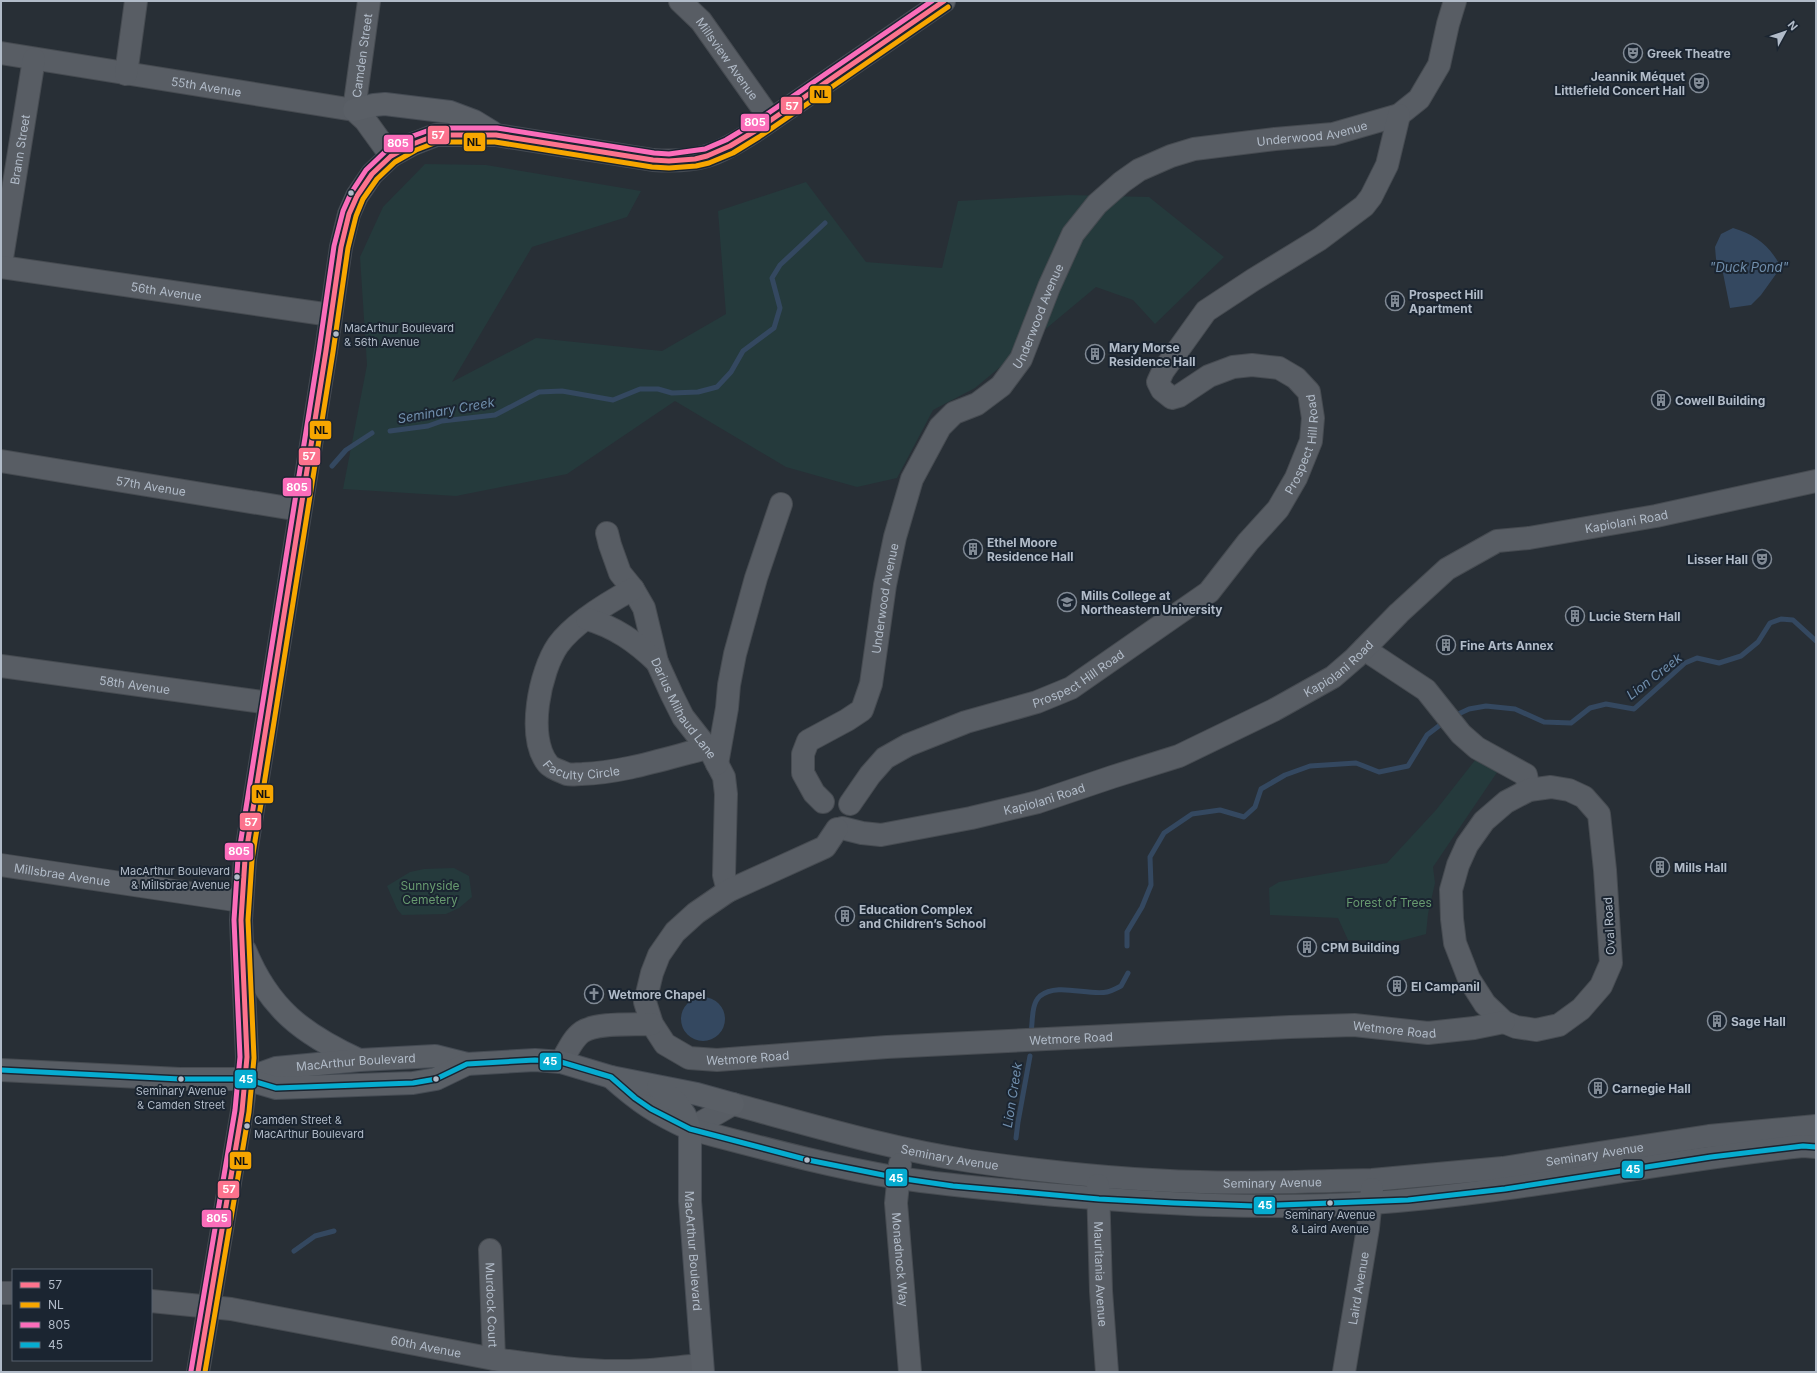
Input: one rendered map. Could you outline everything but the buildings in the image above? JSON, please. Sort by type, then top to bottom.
[{"type":"main road","points":[[246,1079],[247,1046],[242,941],[242,901],[245,859],[341,247],[348,214],[372,174],[392,156],[413,144],[436,135],[496,134],[628,156],[678,161],[711,156],[729,148],[944,1]]},
{"type":"main road","points":[[354,110],[385,104],[450,112],[474,121],[496,134]]},
{"type":"main road","points":[[242,941],[251,965],[276,1004],[286,1016],[320,1040],[360,1060]]},
{"type":"main road","name":"MacArthur Boulevard","points":[[246,1079],[276,1068],[360,1060],[435,1056],[467,1064],[535,1060],[561,1062],[610,1077],[697,1094],[733,1104]]},
{"type":"main road","name":"MacArthur Boulevard","points":[[246,1079],[276,1088],[400,1084],[436,1079],[467,1064]]},
{"type":"main road","name":"MacArthur Boulevard","points":[[610,1077],[650,1109],[690,1129]]},
{"type":"main road","name":"MacArthur Boulevard","points":[[658,1087],[677,1103],[686,1116],[690,1129],[690,1202],[702,1368]]},
{"type":"street","points":[[126,74],[136,1]]},
{"type":"street","name":"Camden Street","points":[[354,110],[369,1]]},
{"type":"street","name":"Millsview Avenue","points":[[680,1],[705,26],[771,120]]},
{"type":"street","name":"Underwood Avenue","points":[[822,802],[814,793],[803,773],[803,754],[808,741],[847,720],[862,710],[871,684],[885,585],[895,536],[912,480],[940,427],[954,413],[977,404],[1001,386],[1021,359],[1048,287],[1074,234],[1097,204],[1139,170],[1171,156],[1194,149],[1275,139],[1333,134],[1399,115],[1419,99],[1439,65],[1448,24],[1455,1]]},
{"type":"street","name":"55th Avenue","points":[[1,53],[354,110]]},
{"type":"street","name":"Brann Street","points":[[1,266],[34,59]]},
{"type":"street","points":[[354,110],[365,120],[392,156]]},
{"type":"street","name":"Prospect Hill Road","points":[[850,804],[870,775],[885,758],[908,745],[966,722],[1037,702],[1071,688],[1209,592],[1281,503],[1296,478],[1311,441],[1313,418],[1309,392],[1296,378],[1279,368],[1252,365],[1233,368],[1209,376],[1179,396],[1172,398],[1162,390],[1158,382],[1163,371],[1206,311],[1320,239],[1364,206],[1371,197],[1387,164],[1399,115]]},
{"type":"street","name":"56th Avenue","points":[[1,266],[331,315]]},
{"type":"street","name":"57th Avenue","points":[[1,461],[300,510]]},
{"type":"street","name":"Kapiolani Road","points":[[840,829],[881,835],[971,818],[1038,802],[1178,756],[1255,720],[1333,677],[1447,569],[1497,541],[1529,538],[1656,516],[1816,481]]},
{"type":"street","points":[[712,756],[735,654],[756,578],[781,504]]},
{"type":"street","name":"Darius Milhaud Lane","points":[[608,533],[610,545],[620,573],[633,589],[644,608],[657,662],[683,717],[712,756],[724,777],[726,794],[724,875],[728,891]]},
{"type":"street","name":"Faculty Circle","points":[[633,589],[611,601],[571,631],[558,645],[543,675],[539,696],[538,745],[548,764],[568,774],[586,774],[639,765],[712,756]]},
{"type":"street","points":[[587,619],[604,624],[622,634],[640,646],[657,662]]},
{"type":"street","points":[[1364,649],[1426,690],[1461,734],[1477,748],[1526,775],[1529,790]]},
{"type":"street","name":"58th Avenue","points":[[1,666],[269,703]]},
{"type":"street","name":"Oval Road","points":[[1551,787],[1569,790],[1584,796],[1599,814],[1605,870],[1611,963],[1601,986],[1582,1008],[1558,1025],[1536,1030],[1516,1027],[1504,1022],[1485,1004],[1469,979],[1455,943],[1451,890],[1458,865],[1467,845],[1484,821],[1506,802],[1529,790],[1551,787]]},
{"type":"street","points":[[561,1062],[581,1032],[592,1027],[652,1024],[645,1002],[652,973],[659,954],[675,932],[696,913],[728,891],[824,847],[851,818],[852,813],[850,804],[842,797],[837,796],[826,799],[822,802],[820,807],[820,818],[826,826],[840,829]]},
{"type":"street","name":"Millsbrae Avenue","points":[[1,865],[242,901]]},
{"type":"street","name":"Wetmore Road","points":[[652,1024],[665,1044],[689,1058],[717,1060],[887,1047],[1290,1027],[1354,1025],[1428,1033],[1474,1028],[1504,1022]]},
{"type":"street","points":[[1,1070],[180,1079],[246,1079],[242,1111],[198,1372]]},
{"type":"street","points":[[690,1129],[733,1104]]},
{"type":"street","name":"Seminary Avenue","points":[[733,1104],[902,1148],[968,1160],[1098,1176],[1201,1182],[1372,1180],[1503,1168],[1709,1136],[1816,1126]]},
{"type":"street","name":"Seminary Avenue","points":[[690,1129],[808,1160],[898,1178],[953,1186],[1099,1199],[1254,1206],[1371,1203],[1505,1189],[1711,1157],[1803,1146],[1816,1147]]},
{"type":"street","name":"Monadnock Way","points":[[902,1148],[896,1203],[910,1372]]},
{"type":"street","name":"Mauritania Avenue","points":[[1098,1176],[1101,1291],[1107,1372]]},
{"type":"street","name":"Laird Avenue","points":[[1344,1372],[1371,1203],[1372,1180]]},
{"type":"street","name":"Murdock Court","points":[[490,1250],[494,1359]]},
{"type":"street","points":[[1,1293],[12,1293]]},
{"type":"street","name":"60th Avenue","points":[[152,1301],[231,1309],[494,1359],[585,1370],[626,1372],[702,1368]]},
{"type":"green space","points":[[425,164],[486,165],[641,191],[627,217],[532,247],[452,382],[536,338],[662,351],[726,314],[718,211],[806,182],[866,262],[942,268],[958,201],[1069,195],[1149,197],[1224,257],[1155,324],[1133,300],[1096,287],[975,388],[933,410],[897,478],[857,487],[786,467],[675,401],[567,474],[456,496],[343,489],[367,365],[360,257],[383,207]]},
{"type":"green space","name":"Forest of Trees","points":[[1476,759],[1498,771],[1433,867],[1435,883],[1428,914],[1426,934],[1400,941],[1348,940],[1338,918],[1270,915],[1269,888],[1279,882],[1387,863],[1436,810]]},
{"type":"green space","name":"Sunnyside Cemetery","points":[[454,868],[469,876],[472,897],[459,908],[446,914],[402,915],[397,909],[387,886],[410,872],[424,869]]},
{"type":"water","name":"\"Duck Pond\"","points":[[1733,228],[1749,234],[1761,242],[1772,253],[1781,267],[1761,295],[1751,305],[1730,308],[1723,273],[1716,259],[1715,247],[1721,234]]},
{"type":"water","points":[[699,997],[707,997],[712,998],[719,1003],[724,1010],[724,1028],[719,1035],[712,1040],[699,1041],[691,1038],[684,1031],[681,1023],[681,1015],[684,1007],[691,1000]]},
{"type":"waterway","name":"Seminary Creek","points":[[390,431],[428,426],[442,421],[495,415],[539,392],[562,391],[613,400],[640,389],[658,389],[672,393],[698,392],[717,387],[731,372],[743,351],[774,328],[780,308],[772,278],[780,265],[825,223]]},
{"type":"waterway","name":"Seminary Creek","points":[[332,466],[346,450],[372,433]]},
{"type":"waterway","name":"Lion Creek","points":[[1454,716],[1469,709],[1486,706],[1515,709],[1544,722],[1571,723],[1590,708],[1606,704],[1634,709],[1685,663],[1697,658],[1719,663],[1741,656],[1758,642],[1770,623],[1781,619],[1793,620],[1816,641]]},
{"type":"waterway","name":"Lion Creek","points":[[1127,946],[1127,932],[1142,907],[1151,885],[1150,857],[1164,833],[1192,814],[1220,810],[1244,817],[1255,807],[1261,789],[1285,775],[1310,766],[1356,763],[1379,772],[1408,766],[1427,735],[1444,722]]},
{"type":"waterway","name":"Lion Creek","points":[[1031,1032],[1035,1003],[1040,996],[1055,990],[1099,993],[1109,992],[1121,986],[1128,973]]},
{"type":"waterway","name":"Lion Creek","points":[[1016,1138],[1030,1056]]},
{"type":"waterway","points":[[294,1251],[315,1236],[334,1231]]},
{"type":"transit line","name":"805","points":[[191,1371],[235,1110],[240,1057],[234,920],[238,858],[319,350],[334,246],[343,211],[351,193],[366,170],[387,150],[410,137],[435,128],[497,128],[654,153],[669,154],[705,149],[726,140],[751,125],[932,1]]},
{"type":"transit line","name":"57","points":[[198,1372],[242,1111],[247,1057],[241,920],[245,859],[326,351],[341,247],[349,214],[357,196],[372,174],[391,156],[413,144],[436,135],[496,135],[653,160],[669,161],[695,159],[707,156],[730,146],[755,131],[944,1]]},
{"type":"transit line","name":"NL","points":[[205,1372],[249,1112],[254,1058],[248,920],[252,860],[333,352],[348,248],[356,216],[363,199],[377,179],[395,162],[416,150],[437,142],[495,142],[652,167],[669,168],[696,166],[709,163],[733,153],[759,137],[948,7]]},
{"type":"transit line","name":"45","points":[[1,1070],[180,1079],[246,1079],[276,1088],[413,1083],[436,1079],[467,1064],[535,1060],[561,1062],[611,1077],[635,1098],[651,1109],[690,1129],[808,1160],[898,1178],[953,1186],[1099,1199],[1174,1203],[1254,1206],[1408,1200],[1505,1189],[1711,1157],[1803,1146],[1816,1147]]},
{"type":"place","name":"Greek Theatre","points":[[1633,53]]},
{"type":"place","name":"Jeannik Méquet Littlefield Concert Hall","points":[[1699,83]]},
{"type":"place","name":"Prospect Hill Apartment","points":[[1395,301]]},
{"type":"place","name":"MacArthur Boulevard & 56th Avenue","points":[[336,334]]},
{"type":"place","name":"Mary Morse Residence Hall","points":[[1095,354]]},
{"type":"place","name":"Cowell Building","points":[[1661,400]]},
{"type":"place","name":"Ethel Moore Residence Hall","points":[[973,549]]},
{"type":"place","name":"Lisser Hall","points":[[1762,559]]},
{"type":"place","name":"Mills College at Northeastern University","points":[[1067,602]]},
{"type":"place","name":"Lucie Stern Hall","points":[[1575,616]]},
{"type":"place","name":"Fine Arts Annex","points":[[1446,645]]},
{"type":"place","name":"Mills Hall","points":[[1660,867]]},
{"type":"place","name":"MacArthur Boulevard & Millsbrae Avenue","points":[[237,877]]},
{"type":"place","name":"Education Complex and Children’s School","points":[[845,916]]},
{"type":"place","name":"CPM Building","points":[[1307,947]]},
{"type":"place","name":"El Campanil","points":[[1397,986]]},
{"type":"place","name":"Wetmore Chapel","points":[[594,994]]},
{"type":"place","name":"Sage Hall","points":[[1717,1021]]},
{"type":"place","name":"Seminary Avenue & Camden Street","points":[[181,1079]]},
{"type":"place","name":"Carnegie Hall","points":[[1598,1088]]},
{"type":"place","name":"Camden Street & MacArthur Boulevard","points":[[247,1126]]},
{"type":"place","name":"Seminary Avenue & Laird Avenue","points":[[1330,1203]]}]
